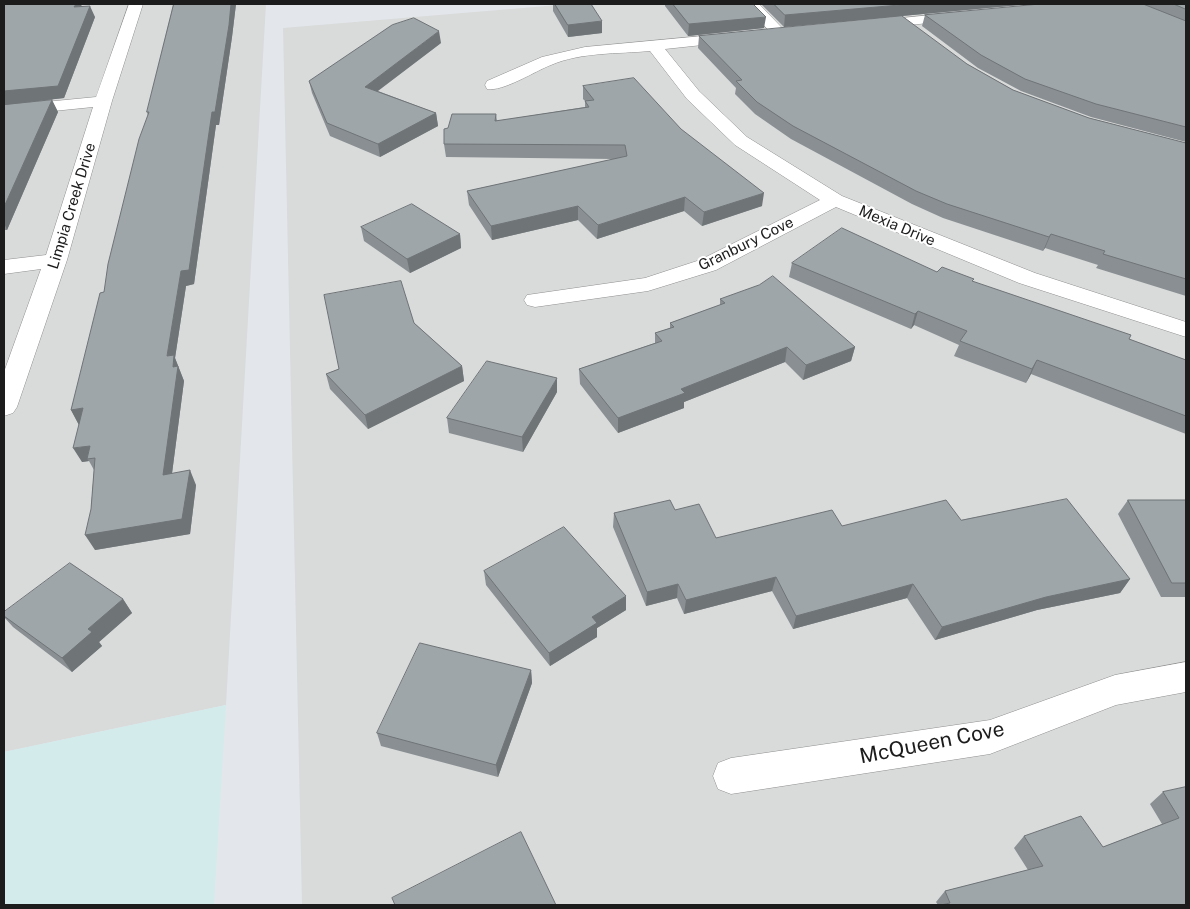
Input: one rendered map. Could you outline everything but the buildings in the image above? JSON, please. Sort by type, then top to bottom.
[{"type":"street","name":"Limpia Creek Drive","points":[[4,407],[56,260],[103,101],[136,4]]},
{"type":"street","points":[[751,4],[779,33]]},
{"type":"street","points":[[856,26],[972,15]]},
{"type":"street","points":[[904,22],[927,39]]},
{"type":"street","points":[[493,84],[548,60],[585,52],[798,32]]},
{"type":"street","name":"Mexia Drive","points":[[654,46],[693,95],[741,141],[836,200],[1026,278],[1186,330]]},
{"type":"street","points":[[4,111],[103,101]]},
{"type":"street","name":"Granbury Cove","points":[[535,300],[648,284],[691,270],[708,264],[836,200]]},
{"type":"street","points":[[4,267],[56,260]]},
{"type":"street","name":"McQueen Cove","points":[[732,776],[990,737],[1115,690],[1186,677]]},
{"type":"shaded area","points":[[4,4],[266,4],[226,705],[4,752]]},
{"type":"shaded area","points":[[570,4],[1186,4],[1186,905],[302,905],[283,28]]},
{"type":"shaded area","points":[[226,705],[214,905],[4,905],[4,752]]}]
